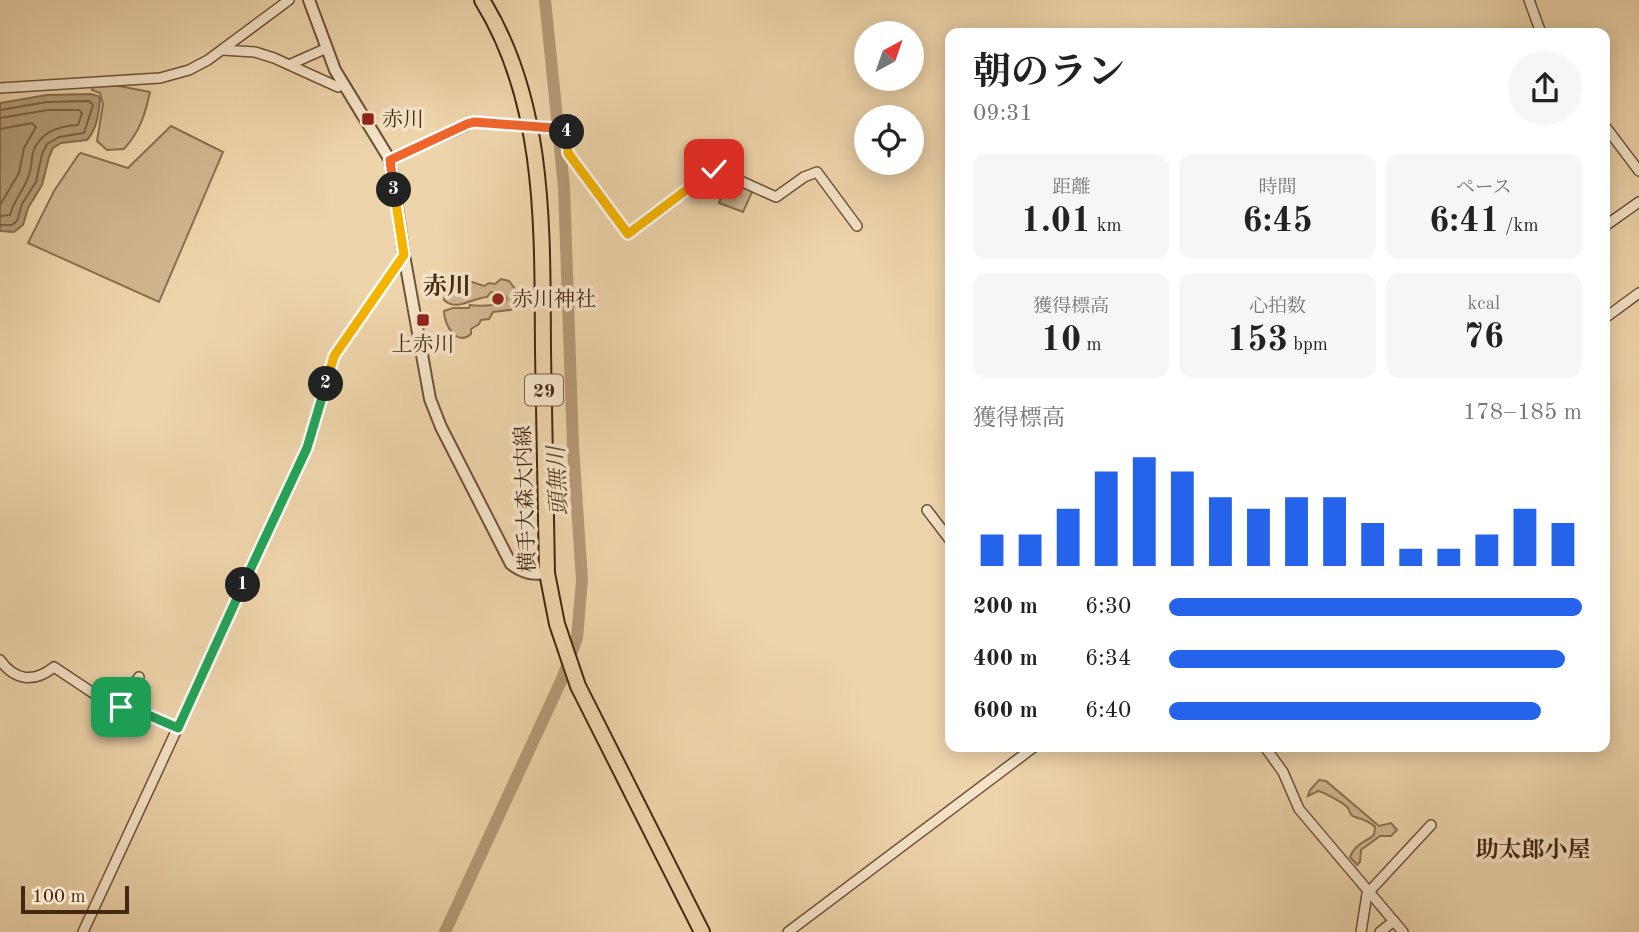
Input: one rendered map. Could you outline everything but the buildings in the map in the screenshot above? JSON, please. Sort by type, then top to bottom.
[{"type":"main road","name":"横手大森大内線","points":[[482,0],[508,54],[521,89],[531,128],[538,176],[542,242],[547,573],[565,651],[578,686],[702,932]]},
{"type":"street","points":[[0,89],[160,78],[189,70],[208,60],[289,0]]},
{"type":"street","points":[[309,0],[342,84],[390,160],[430,399],[441,427],[511,564],[532,575],[547,573]]},
{"type":"street","points":[[1529,0],[1539,28]]},
{"type":"street","points":[[291,64],[327,48]]},
{"type":"street","points":[[222,50],[255,52],[291,64],[338,87],[342,84]]},
{"type":"street","points":[[390,160],[474,122],[566,129],[568,153],[628,234],[731,156]]},
{"type":"street","points":[[1610,133],[1639,171]]},
{"type":"street","points":[[714,169],[776,197],[804,177],[817,172],[857,226]]},
{"type":"street","points":[[1610,222],[1639,202]]},
{"type":"street","points":[[83,932],[307,448],[334,356],[404,255]]},
{"type":"street","points":[[1610,314],[1639,293]]},
{"type":"street","points":[[927,510],[945,533]]},
{"type":"street","points":[[0,660],[14,675],[28,679],[44,675],[54,667],[111,705],[146,714],[178,728]]},
{"type":"street","points":[[121,707],[139,677]]},
{"type":"street","points":[[788,932],[1027,752]]},
{"type":"street","points":[[1269,752],[1283,772],[1299,809],[1403,932]]},
{"type":"street","points":[[1361,932],[1367,894],[1431,825]]},
{"type":"street","points":[[1380,932],[1394,921]]},
{"type":"shaded area","points":[[97,86],[119,86],[150,92],[141,122],[124,149],[107,150],[97,141],[103,104],[100,93],[92,90]]},
{"type":"shaded area","points":[[171,126],[223,152],[159,302],[28,243],[54,191],[79,154],[128,168]]},
{"type":"shaded area","points":[[729,181],[753,190],[743,212],[719,203]]},
{"type":"shaded area","points":[[501,279],[509,281],[515,289],[513,295],[517,309],[493,312],[489,319],[481,320],[471,329],[471,334],[466,337],[461,338],[452,333],[444,311],[469,308],[470,305],[502,304],[507,299],[504,295],[491,292],[487,297],[454,305],[444,300],[446,289],[453,280],[462,285],[469,281],[484,286],[495,284]]},
{"type":"shaded area","points":[[1319,780],[1326,781],[1379,826],[1391,823],[1397,830],[1391,836],[1380,836],[1361,850],[1360,862],[1357,865],[1350,857],[1357,846],[1374,835],[1375,827],[1352,815],[1346,806],[1325,794],[1318,791],[1308,796]]},
{"type":"water","points":[[91,94],[100,99],[97,121],[90,136],[87,140],[61,143],[53,148],[42,185],[28,208],[23,225],[14,232],[0,231],[0,103],[47,95]]},
{"type":"waterway","name":"頭無川","points":[[445,932],[562,679],[577,638],[582,580],[573,447],[564,187],[545,0]]},
{"type":"place","name":"赤川","points":[[368,119]]},
{"type":"place","name":"赤川神社","points":[[498,299]]},
{"type":"place","name":"上赤川","points":[[423,320]]},
{"type":"district","name":"赤川","points":[[447,286]]},
{"type":"district","name":"助太郎小屋","points":[[1533,849]]},
{"type":"route","points":[[121,707],[178,728],[307,448],[334,356],[404,255],[390,160],[474,122],[566,129],[568,153],[628,234],[714,169]]}]
